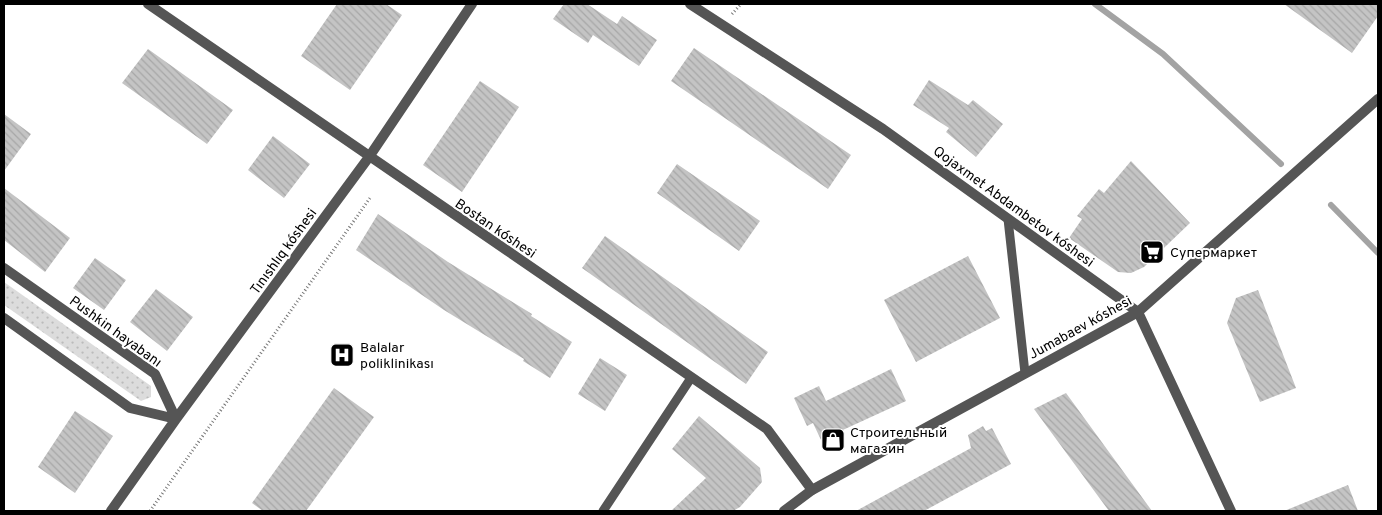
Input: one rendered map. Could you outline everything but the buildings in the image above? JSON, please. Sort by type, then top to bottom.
[{"type":"street","name":"Bostan kóshesi","points":[[148,4],[767,430],[812,490]]},
{"type":"street","name":"Tınıshlıq kóshesi","points":[[111,511],[176,419],[369,157],[472,4]]},
{"type":"street","name":"Qojaxmet Abdambetov kóshesi","points":[[690,4],[883,129],[1138,312],[1231,511]]},
{"type":"street","name":"Jumabaev kóshesi","points":[[784,511],[812,490],[1138,312],[1378,99]]},
{"type":"street","name":"Pushkin hayabanı","points":[[4,268],[155,374],[176,419]]},
{"type":"street","points":[[4,318],[130,408],[176,419]]},
{"type":"lane","points":[[1008,219],[1025,374]]},
{"type":"lane","points":[[603,511],[691,378]]},
{"type":"path","points":[[150,511],[370,198]]},
{"type":"shaded area","points":[[4,282],[151,386],[151,397],[141,401],[4,305]]},
{"type":"waterway","points":[[1095,4],[1163,54],[1281,164]]},
{"type":"waterway","points":[[1331,205],[1378,253]]},
{"type":"place","name":"Супермаркет","points":[[1152,252]]},
{"type":"place","name":"Balalar poliklinikası","points":[[342,355]]},
{"type":"place","name":"Строительный магазин","points":[[833,440]]}]
